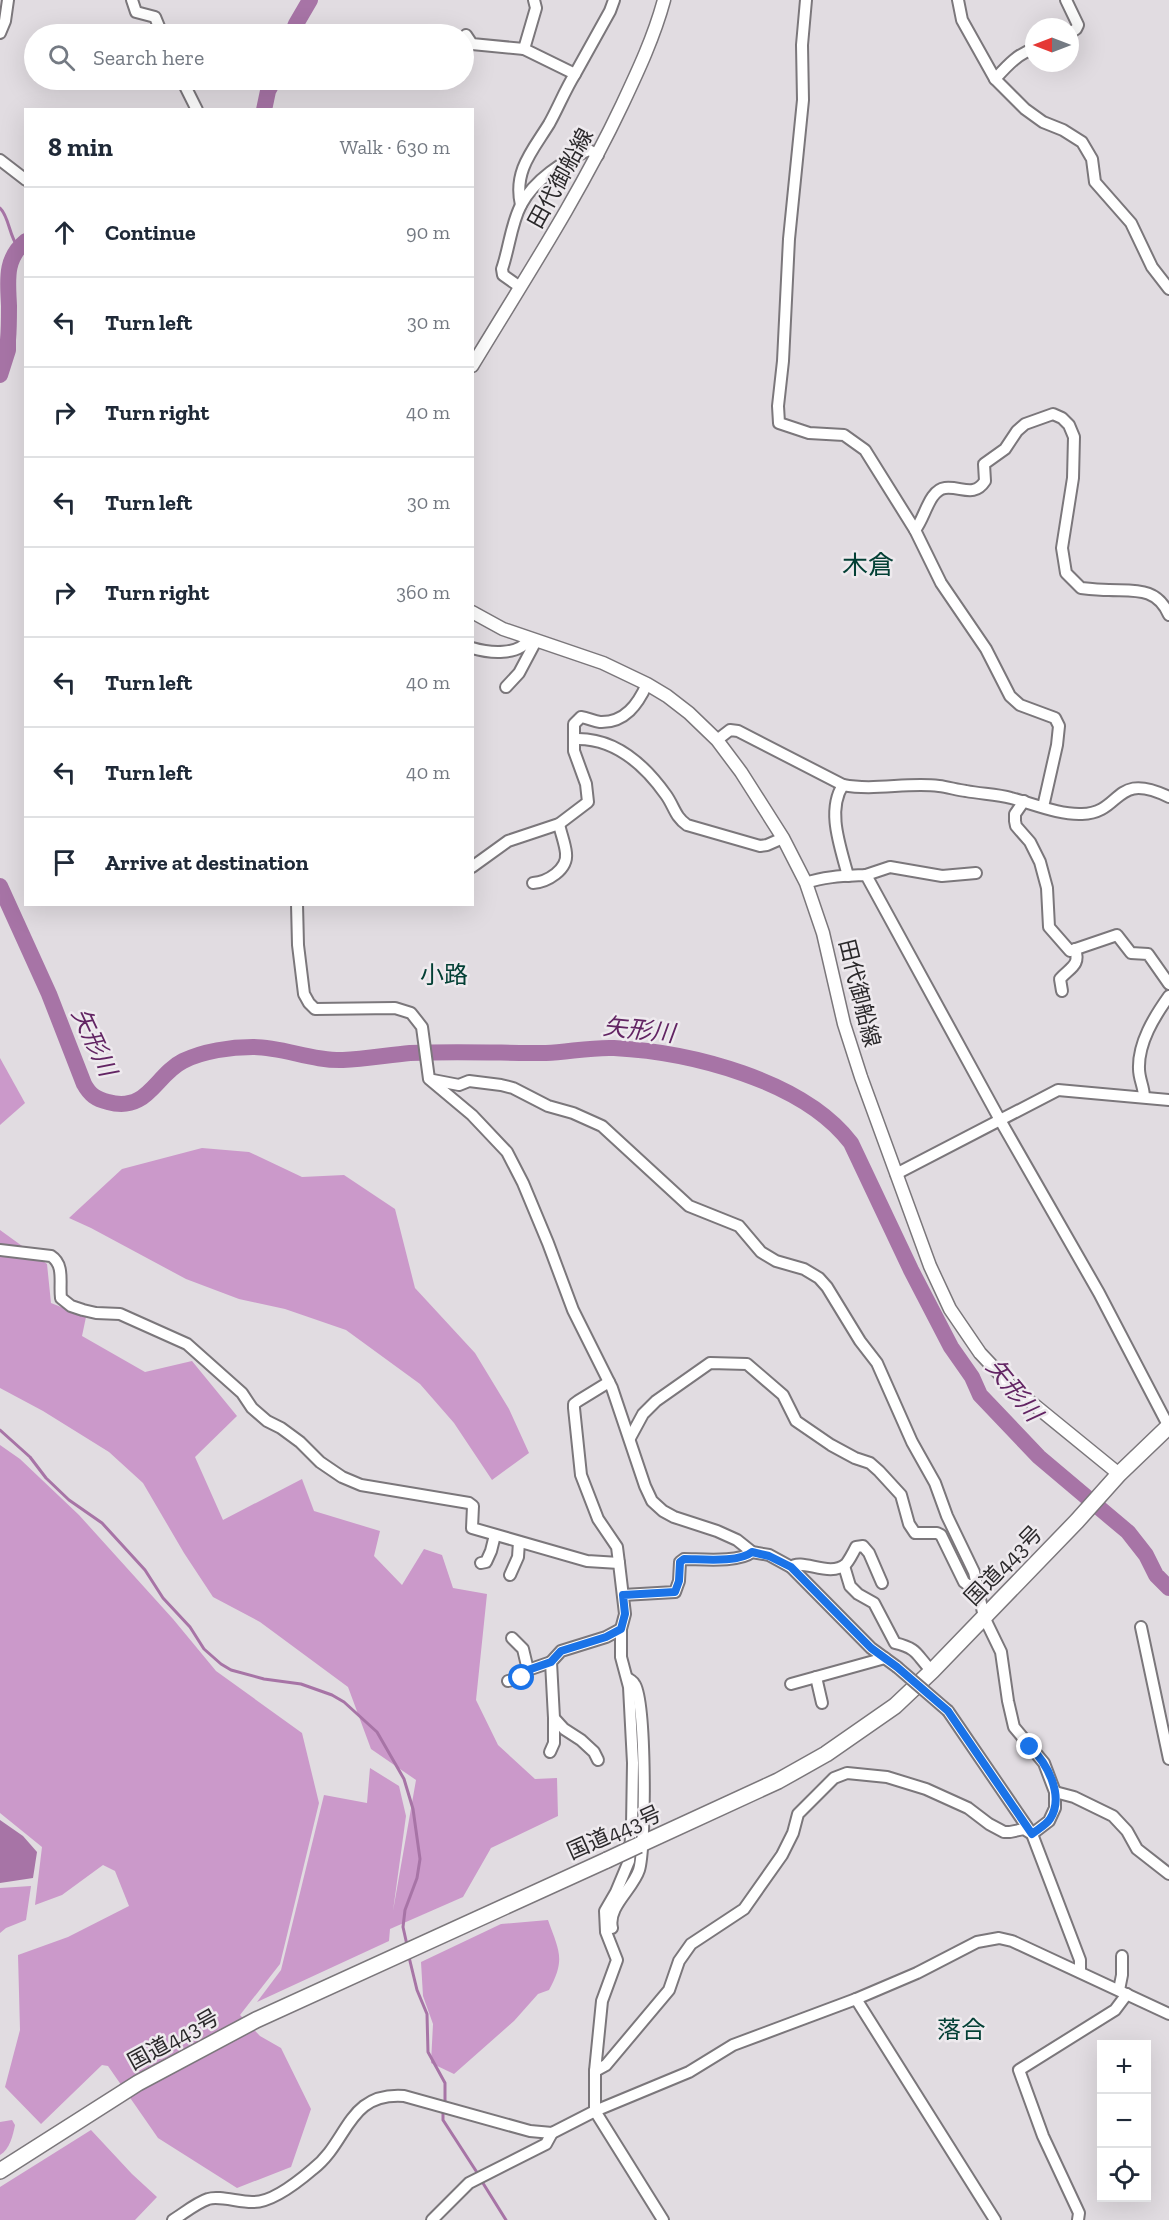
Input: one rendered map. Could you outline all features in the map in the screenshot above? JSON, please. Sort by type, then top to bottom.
[{"type":"highway","name":"国道443号","points":[[0,2171],[138,2083],[252,2021],[778,1781],[826,1754],[895,1706],[932,1671],[1077,1521],[1119,1474],[1169,1426]]},
{"type":"main road","name":"田代御船線","points":[[474,363],[559,226],[598,155],[645,56],[664,0]]},
{"type":"main road","name":"田代御船線","points":[[474,613],[503,629],[603,663],[646,684],[682,707],[717,740],[741,772],[783,838],[806,884],[823,933],[847,1035],[930,1266],[945,1298],[980,1353],[1011,1386],[1119,1474]]},
{"type":"street","points":[[0,33],[8,0]]},
{"type":"street","points":[[132,0],[136,12],[155,17],[158,24]]},
{"type":"street","points":[[525,49],[536,8],[534,0]]},
{"type":"street","points":[[521,205],[519,197],[526,157],[548,124],[614,0]]},
{"type":"street","points":[[806,0],[802,45],[803,100],[789,239],[783,361],[778,406],[779,423],[801,431],[844,435],[856,441],[865,450],[915,530],[941,583],[986,649],[1010,696],[1020,705],[1055,718],[1059,726],[1057,745],[1043,807]]},
{"type":"street","points":[[958,0],[962,20],[995,79],[1024,109],[1042,122],[1063,130],[1082,142],[1092,159],[1095,182],[1131,223],[1152,267],[1169,289]]},
{"type":"street","points":[[1066,0],[1075,18]]},
{"type":"street","points":[[474,44],[525,49],[575,74]]},
{"type":"street","points":[[995,79],[1025,52]]},
{"type":"street","points":[[187,90],[196,108]]},
{"type":"street","points":[[520,287],[503,275],[502,269],[521,205],[544,178],[562,163],[589,150],[598,155]]},
{"type":"street","points":[[0,160],[24,178]]},
{"type":"street","points":[[915,530],[923,520],[929,501],[935,493],[944,488],[977,490],[985,482],[984,464],[1005,448],[1025,424],[1053,414],[1062,418],[1069,425],[1074,437],[1073,478],[1062,548],[1066,573],[1081,588],[1138,590],[1156,597],[1169,615]]},
{"type":"street","points":[[474,648],[514,651],[533,640]]},
{"type":"street","points":[[506,687],[519,673],[533,640]]},
{"type":"street","points":[[474,866],[508,841],[559,824],[588,802],[586,784],[575,757],[574,724],[579,718],[584,717],[600,722],[617,720],[635,705],[646,684]]},
{"type":"street","points":[[717,740],[730,730],[738,731],[843,785],[860,788],[939,786],[1009,797],[1077,814],[1090,814],[1124,792],[1140,787],[1169,797]]},
{"type":"street","points":[[574,739],[588,738],[600,741],[633,758],[666,795],[680,820],[687,825],[760,846],[783,838]]},
{"type":"street","points":[[843,785],[836,796],[836,815],[840,846],[848,876]]},
{"type":"street","points":[[1024,801],[1015,814],[1015,821],[1016,826],[1030,842],[1040,862],[1047,888],[1049,927],[1069,950],[1117,935],[1133,954],[1148,954],[1169,984]]},
{"type":"street","points":[[533,883],[547,881],[565,861],[567,856],[559,824]]},
{"type":"street","points":[[806,884],[866,875],[890,867],[942,876],[976,873]]},
{"type":"street","points":[[866,875],[1000,1120],[1099,1293],[1169,1426]]},
{"type":"street","points":[[297,906],[304,994],[309,1003],[315,1009],[395,1008],[417,1019],[423,1031],[430,1076],[443,1092],[496,1138],[507,1152],[536,1213],[573,1310],[609,1382],[652,1501],[674,1517],[717,1531],[737,1540],[752,1552],[769,1556],[791,1567],[871,1648],[948,1711],[1032,1834],[1080,1960],[1080,1972]]},
{"type":"street","points":[[1062,991],[1060,979],[1077,962],[1075,949]]},
{"type":"street","points":[[1144,1096],[1138,1070],[1141,1052],[1153,1021],[1169,996]]},
{"type":"street","points":[[430,1076],[459,1085],[469,1081],[513,1088],[548,1106],[573,1113],[602,1126],[689,1206],[738,1226],[761,1252],[776,1261],[804,1269],[819,1278],[827,1287],[877,1364],[912,1442],[935,1483],[947,1516],[974,1572],[984,1617],[1001,1652],[1014,1727],[1044,1763],[1055,1792],[1055,1808],[1049,1821],[1032,1834]]},
{"type":"street","points":[[896,1173],[1058,1090],[1169,1100]]},
{"type":"street","points":[[0,1250],[51,1256],[56,1259],[60,1267],[61,1298],[71,1306],[96,1313],[120,1314],[187,1344],[242,1393],[252,1408],[267,1421],[300,1442],[320,1462],[342,1477],[361,1485],[469,1503],[474,1511],[472,1528],[587,1561],[618,1563]]},
{"type":"street","points":[[630,1438],[643,1414],[656,1401],[710,1363],[747,1364],[783,1395],[796,1421],[831,1445],[870,1463],[879,1471],[901,1495],[911,1529],[919,1534],[937,1533],[941,1535],[964,1582],[968,1585],[977,1585]]},
{"type":"street","points":[[609,1382],[578,1401],[574,1404],[574,1408],[582,1475],[598,1520],[617,1547],[625,1614],[621,1629],[621,1657],[629,1687],[633,1754],[632,1826],[629,1861],[605,1911],[606,1932],[617,1960]]},
{"type":"street","points":[[481,1563],[486,1562],[495,1535]]},
{"type":"street","points":[[510,1575],[518,1557],[519,1542]]},
{"type":"street","points":[[791,1567],[797,1564],[824,1569],[844,1566],[856,1548],[863,1546],[869,1553],[882,1583]]},
{"type":"street","points":[[623,1595],[675,1592],[679,1581],[680,1562],[684,1559],[744,1557],[752,1552]]},
{"type":"street","points":[[844,1566],[850,1586],[858,1594],[874,1603],[895,1643],[916,1651],[932,1671]]},
{"type":"street","points":[[1141,1627],[1169,1759]]},
{"type":"street","points":[[508,1681],[522,1678],[528,1670],[551,1662],[561,1651],[606,1637],[621,1629]]},
{"type":"street","points":[[512,1638],[523,1649],[528,1670]]},
{"type":"street","points":[[791,1684],[885,1658]]},
{"type":"street","points":[[550,1752],[554,1743],[551,1662]]},
{"type":"street","points":[[816,1677],[822,1703]]},
{"type":"street","points":[[627,1679],[634,1682],[637,1688],[642,1734],[644,1791],[638,1871],[614,1911],[610,1924],[619,1949],[602,2001],[595,2072],[595,2111],[663,2220]]},
{"type":"street","points":[[554,1718],[564,1729],[594,1752],[598,1760]]},
{"type":"street","points":[[595,2072],[606,2065],[669,1990],[679,1961],[691,1944],[744,1909],[782,1855],[793,1833],[798,1814],[834,1778],[847,1773],[887,1777],[926,1789],[968,1808],[988,1824],[1004,1832],[1024,1829],[1032,1834]]},
{"type":"street","points":[[1055,1792],[1074,1797],[1113,1816],[1127,1831],[1137,1849],[1169,1874]]},
{"type":"street","points":[[172,2220],[209,2198],[256,2202],[274,2197],[325,2159],[358,2110],[373,2100],[388,2095],[404,2096],[530,2131],[552,2133],[595,2111],[688,2072],[733,2046],[917,1973],[977,1942],[999,1938],[1012,1941],[1169,2014]]},
{"type":"street","points":[[1078,2220],[1079,2213],[1043,2136],[1019,2070],[1115,2010],[1123,1992],[1122,1956]]},
{"type":"street","points":[[856,1999],[995,2220]]},
{"type":"street","points":[[432,2220],[469,2183],[546,2144],[552,2133]]},
{"type":"shaded area","points":[[0,1058],[25,1103],[0,1125]]},
{"type":"shaded area","points":[[202,1148],[249,1152],[302,1177],[344,1175],[395,1209],[415,1288],[475,1353],[509,1409],[529,1453],[492,1480],[454,1423],[420,1384],[346,1330],[285,1309],[239,1299],[186,1279],[69,1218],[122,1169]]},
{"type":"shaded area","points":[[0,1230],[47,1264],[51,1303],[86,1317],[82,1336],[145,1372],[192,1361],[237,1416],[195,1457],[223,1520],[302,1479],[314,1511],[380,1531],[374,1556],[402,1585],[424,1549],[442,1555],[453,1588],[487,1594],[476,1700],[498,1745],[535,1779],[557,1778],[558,1816],[491,1848],[463,1897],[390,1929],[389,1941],[257,2002],[281,1970],[324,1795],[367,1803],[370,1768],[399,1786],[406,1816],[393,1911],[416,1780],[371,1749],[348,1687],[260,1622],[213,1597],[143,1483],[109,1452],[43,1411],[0,1388]]},
{"type":"shaded area","points":[[0,1445],[20,1459],[79,1515],[173,1619],[216,1671],[302,1733],[319,1803],[280,1964],[240,2015],[260,2036],[281,2048],[311,2109],[291,2167],[237,2188],[158,2138],[108,2066],[102,2065],[41,2124],[5,2087],[20,2030],[18,1955],[68,1937],[129,1906],[115,1871],[103,1865],[62,1895],[35,1905],[42,1847],[0,1813]]},
{"type":"shaded area","points":[[0,1820],[23,1836],[37,1852],[33,1878],[0,1883]]},
{"type":"shaded area","points":[[31,1886],[26,1920],[0,1933],[0,1888]]},
{"type":"shaded area","points":[[548,1920],[559,1955],[558,1970],[549,1990],[538,1994],[514,2021],[454,2074],[431,2063],[433,2024],[423,1996],[421,1962],[501,1924]]},
{"type":"shaded area","points":[[12,2120],[15,2125],[9,2146],[0,2155],[0,2122]]},
{"type":"shaded area","points":[[91,2130],[157,2197],[135,2220],[0,2220],[0,2187]]},
{"type":"waterway","name":"矢形川","points":[[296,24],[310,0]]},
{"type":"waterway","name":"矢形川","points":[[264,108],[269,90]]},
{"type":"waterway","points":[[0,208],[18,247]]},
{"type":"waterway","name":"矢形川","points":[[0,375],[8,350],[9,271],[14,255],[24,243]]},
{"type":"waterway","name":"矢形川","points":[[0,886],[49,994],[84,1084],[94,1096],[108,1102],[122,1104],[142,1098],[173,1067],[183,1061],[217,1050],[253,1047],[331,1060],[427,1052],[546,1053],[614,1048],[710,1063],[775,1086],[804,1102],[830,1121],[851,1143],[911,1270],[951,1347],[972,1377],[980,1395],[1039,1457],[1128,1532],[1146,1555],[1156,1575],[1169,1588]]},
{"type":"waterway","points":[[0,1430],[30,1457],[46,1478],[69,1500],[102,1523],[145,1570],[163,1598],[190,1627],[204,1649],[221,1664],[231,1670],[264,1679],[301,1684],[332,1695],[344,1702],[377,1732],[404,1779],[413,1809],[420,1859],[417,1878],[405,1910],[403,1927],[407,1945]]},
{"type":"waterway","points":[[409,1957],[417,1990],[427,2014],[428,2052],[445,2083],[445,2104]]},
{"type":"waterway","points":[[443,2111],[443,2120],[478,2174]]},
{"type":"waterway","points":[[481,2180],[506,2220]]},
{"type":"district","name":"木倉","points":[[868,565]]},
{"type":"district","name":"小路","points":[[444,975]]},
{"type":"district","name":"落合","points":[[961,2030]]},
{"type":"route","points":[[522,1678],[528,1670],[551,1662],[561,1651],[606,1637],[621,1629],[625,1614],[623,1595],[675,1592],[679,1581],[680,1562],[684,1559],[744,1557],[752,1552],[781,1560],[791,1567],[871,1648],[948,1711],[1032,1834],[1049,1821],[1055,1808],[1055,1792],[1044,1763],[1030,1747]]}]
